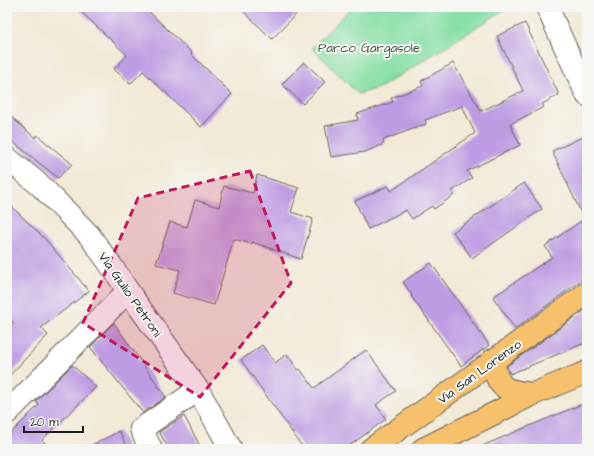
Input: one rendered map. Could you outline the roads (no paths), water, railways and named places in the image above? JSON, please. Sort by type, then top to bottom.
[{"type":"main road","name":"Via San Lorenzo","points":[[371,449],[587,292]]},
{"type":"main road","points":[[493,360],[495,374],[501,384],[510,391],[533,394]]},
{"type":"main road","points":[[425,448],[533,394],[587,372]]},
{"type":"main road","points":[[412,419],[421,425],[427,435],[425,448]]},
{"type":"street","points":[[547,7],[587,95]]},
{"type":"street","name":"Via Giulio Petroni","points":[[7,158],[41,186],[89,235],[198,390],[231,449]]},
{"type":"street","points":[[7,413],[128,291]]},
{"type":"street","points":[[151,449],[141,430],[198,390]]},
{"type":"park label","name":"Parco Gargasole","points":[[369,47]]}]
